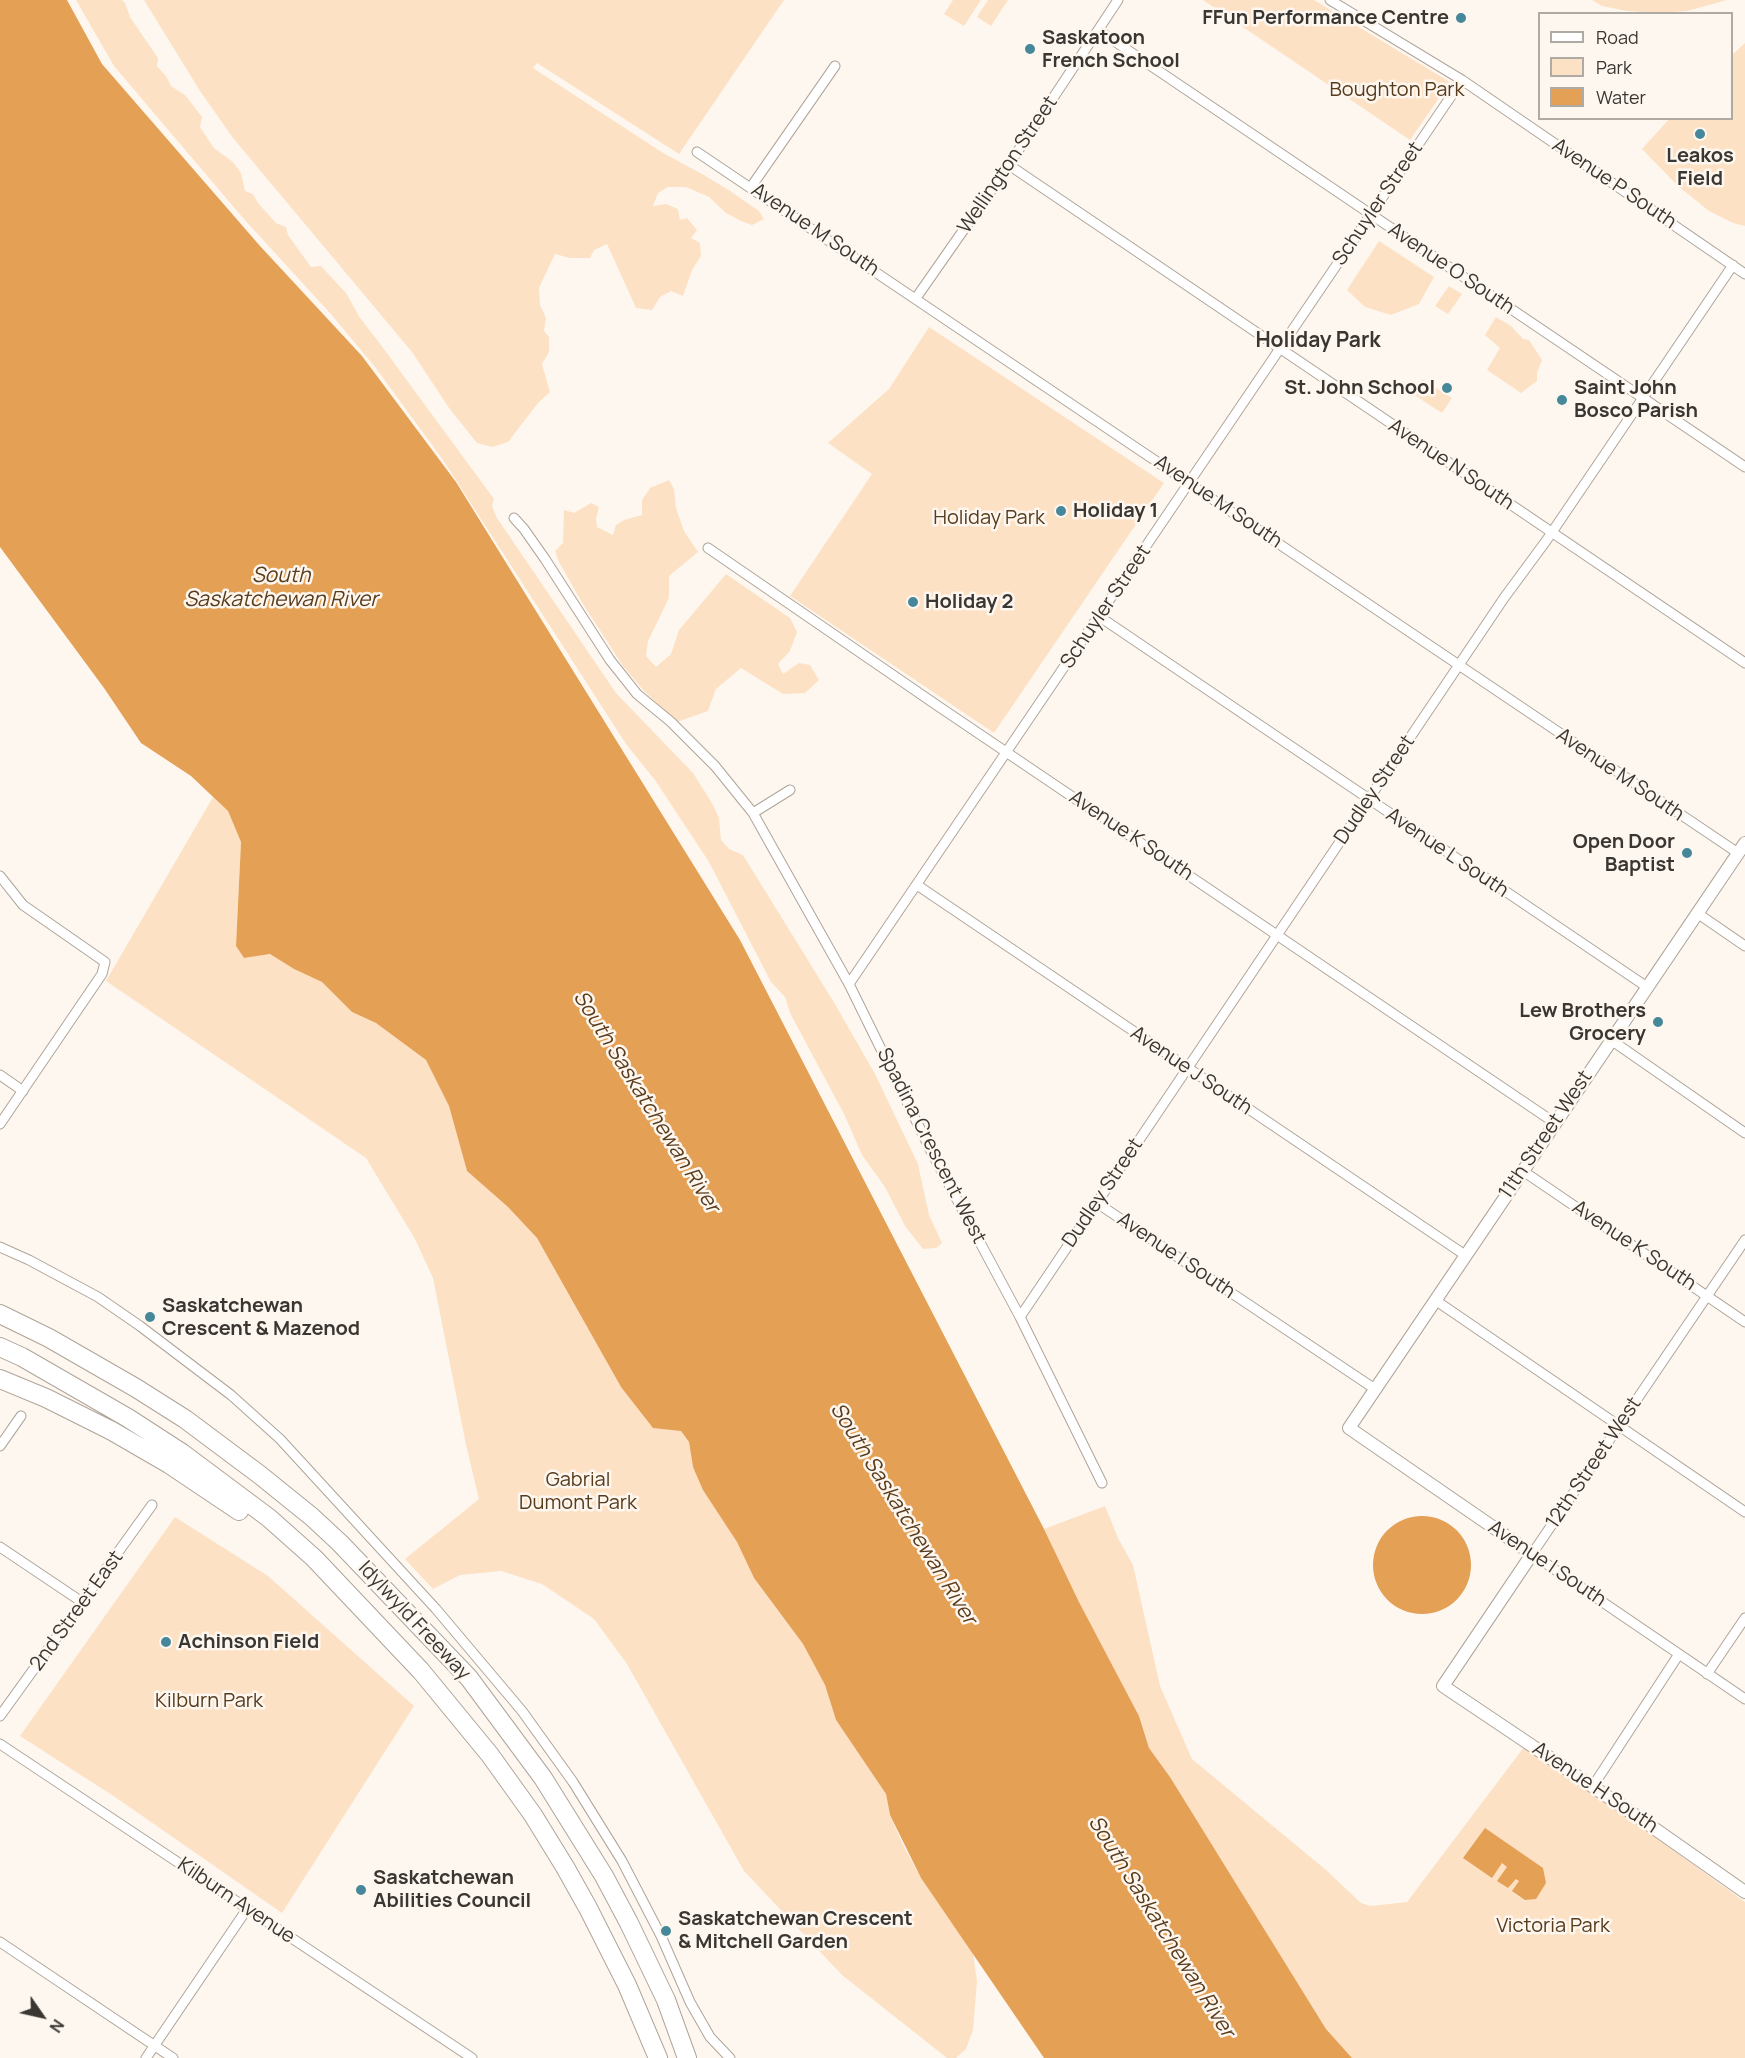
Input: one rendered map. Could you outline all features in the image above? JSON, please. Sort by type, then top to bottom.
[{"type":"highway","name":"Idylwyld Freeway","points":[[0,1314],[49,1338],[136,1388],[184,1419],[260,1475],[340,1543],[469,1677],[543,1778],[604,1876],[666,2000],[687,2058]]},
{"type":"highway","name":"Idylwyld Freeway","points":[[0,1347],[22,1357],[128,1418],[182,1453],[269,1518],[314,1558],[421,1671],[490,1755],[533,1815],[560,1858],[627,1985],[658,2058]]},
{"type":"highway","points":[[0,1379],[46,1398],[112,1431],[169,1464],[234,1507],[323,1579],[421,1671]]},
{"type":"street","name":"Wellington Street","points":[[916,298],[1009,165],[1118,0]]},
{"type":"street","name":"Avenue P South","points":[[1330,0],[1462,80],[1745,274]]},
{"type":"street","name":"Avenue O South","points":[[1098,30],[1745,467]]},
{"type":"street","points":[[751,187],[835,66]]},
{"type":"street","name":"Schuyler Street","points":[[849,984],[1462,80]]},
{"type":"street","name":"Avenue M South","points":[[698,152],[1459,666],[1742,848]]},
{"type":"street","name":"Avenue N South","points":[[1009,165],[1745,663]]},
{"type":"street","name":"Dudley Street","points":[[1020,1317],[1732,265]]},
{"type":"street","name":"Spadina Crescent West","points":[[514,518],[545,559],[610,660],[638,694],[671,722],[715,766],[753,813],[849,984],[933,1155],[1020,1317],[1102,1483]]},
{"type":"street","name":"Avenue K South","points":[[708,548],[1555,1123]]},
{"type":"street","name":"Avenue L South","points":[[1100,617],[1647,987]]},
{"type":"street","points":[[753,813],[790,790]]},
{"type":"street","name":"11th Street West","points":[[1349,1428],[1742,848]]},
{"type":"street","points":[[0,876],[23,905],[105,962],[102,974],[0,1124]]},
{"type":"street","name":"Avenue J South","points":[[917,885],[1465,1255]]},
{"type":"street","points":[[1697,913],[1745,946]]},
{"type":"street","points":[[1611,1040],[1745,1133]]},
{"type":"street","points":[[0,1075],[23,1091]]},
{"type":"street","name":"Avenue K South","points":[[1523,1171],[1745,1322]]},
{"type":"street","name":"Avenue I South","points":[[1096,1203],[1375,1389]]},
{"type":"street","name":"12th Street West","points":[[1443,1686],[1745,1240]]},
{"type":"street","points":[[0,1247],[98,1297],[231,1395],[280,1439],[436,1609],[522,1711],[573,1782],[622,1861],[661,1936],[690,2002],[710,2037],[730,2058]]},
{"type":"street","points":[[1435,1300],[1745,1512]]},
{"type":"street","points":[[0,1446],[21,1416]]},
{"type":"street","name":"Avenue I South","points":[[1349,1428],[1745,1699]]},
{"type":"street","name":"2nd Street East","points":[[0,1716],[152,1505]]},
{"type":"street","points":[[0,1547],[82,1602]]},
{"type":"street","points":[[1707,1674],[1745,1618]]},
{"type":"street","points":[[1593,1786],[1679,1654]]},
{"type":"street","name":"Avenue H South","points":[[1443,1686],[1593,1786],[1745,1892]]},
{"type":"street","name":"Kilburn Avenue","points":[[0,1744],[472,2058]]},
{"type":"street","points":[[146,2058],[247,1909]]},
{"type":"street","points":[[0,1942],[173,2058]]},
{"type":"green space","points":[[76,0],[122,0],[125,3],[130,17],[158,58],[157,66],[171,86],[185,95],[202,117],[200,127],[214,148],[233,162],[241,173],[245,191],[253,194],[276,223],[286,227],[288,235],[311,267],[321,266],[346,293],[360,318],[494,499],[492,506],[497,518],[616,693],[693,773],[719,818],[721,840],[729,849],[743,855],[835,1004],[875,1074],[918,1164],[929,1215],[942,1243],[936,1248],[923,1249],[905,1226],[885,1187],[862,1155],[844,1114],[790,1013],[785,997],[771,982],[709,862],[655,780],[626,744],[443,460],[375,367],[330,313],[243,218],[114,66]]},
{"type":"green space","points":[[144,0],[784,0],[679,154],[537,63],[533,68],[663,153],[730,191],[759,211],[764,219],[752,225],[741,221],[726,213],[709,197],[686,187],[668,187],[658,193],[653,206],[666,204],[678,209],[680,220],[687,218],[697,230],[691,238],[700,243],[701,256],[692,270],[683,296],[671,291],[660,297],[652,310],[636,308],[607,244],[594,250],[590,258],[570,258],[555,254],[539,288],[540,305],[546,318],[544,331],[549,337],[549,352],[542,364],[550,392],[538,403],[508,442],[492,447],[477,443],[449,408],[412,352],[233,138],[200,91]]},
{"type":"green space","points":[[953,0],[981,0],[964,26],[944,14]]},
{"type":"green space","points":[[988,0],[1008,0],[991,26],[977,17]]},
{"type":"green space","name":"Boughton Park","points":[[1203,0],[1314,0],[1450,82],[1410,140]]},
{"type":"green space","points":[[1592,0],[1727,0],[1687,11],[1672,12],[1627,11],[1602,6]]},
{"type":"green space","name":"Leakos Field","points":[[1745,43],[1745,226],[1733,223],[1709,211],[1678,186],[1642,149],[1668,120],[1733,120],[1733,54]]},
{"type":"green space","points":[[1379,241],[1434,277],[1419,304],[1391,315],[1365,307],[1347,290]]},
{"type":"green space","points":[[1449,286],[1462,294],[1448,314],[1435,306]]},
{"type":"green space","points":[[1496,317],[1511,326],[1523,339],[1529,340],[1542,360],[1537,373],[1537,381],[1521,393],[1487,370],[1500,348],[1485,335]]},
{"type":"green space","name":"Holiday Park","points":[[929,327],[1164,483],[994,733],[790,596],[872,474],[828,443],[889,389]]},
{"type":"green space","points":[[1422,379],[1452,398],[1442,413],[1413,394]]},
{"type":"green space","points":[[669,480],[674,489],[676,508],[684,531],[698,552],[669,576],[669,598],[648,641],[646,656],[656,667],[671,654],[679,630],[726,574],[790,618],[797,632],[790,651],[778,664],[783,674],[799,663],[810,665],[819,680],[805,693],[783,694],[741,668],[716,689],[708,711],[677,722],[644,691],[623,666],[581,601],[555,551],[563,543],[564,510],[574,513],[591,503],[599,507],[597,527],[613,535],[616,525],[642,515],[642,500],[650,488]]},
{"type":"green space","name":"Gabrial Dumont Park","points":[[213,797],[228,811],[241,842],[236,946],[244,958],[270,954],[294,969],[322,982],[352,1012],[376,1023],[426,1060],[449,1106],[467,1171],[508,1207],[537,1238],[621,1387],[681,1431],[689,1442],[693,1467],[737,1542],[754,1578],[803,1644],[825,1685],[836,1720],[886,1794],[890,1815],[921,1878],[973,1953],[977,1981],[973,2030],[966,2049],[956,2058],[947,2058],[842,1975],[744,1871],[627,1664],[594,1619],[542,1584],[501,1571],[460,1575],[433,1589],[405,1559],[479,1499],[433,1278],[415,1239],[366,1158],[106,981]]},
{"type":"green space","name":"Victoria Park","points":[[1105,1506],[1118,1538],[1133,1565],[1160,1686],[1192,1759],[1326,1870],[1361,1903],[1370,1906],[1407,1902],[1524,1747],[1745,1902],[1745,2058],[1352,2058],[1326,2029],[1170,1777],[1149,1748],[1139,1716],[1079,1602],[1044,1529]]},
{"type":"green space","name":"Kilburn Park","points":[[175,1517],[268,1576],[414,1706],[282,1913],[115,1797],[20,1736]]},
{"type":"water","name":"South Saskatchewan River","points":[[0,0],[67,0],[102,64],[260,246],[362,356],[456,482],[740,940],[1139,1716],[1149,1748],[1170,1777],[1326,2029],[1352,2058],[1044,2058],[921,1878],[890,1815],[886,1794],[836,1720],[825,1685],[803,1644],[754,1578],[737,1542],[703,1490],[693,1467],[689,1442],[681,1431],[653,1428],[621,1387],[537,1238],[508,1207],[467,1171],[449,1106],[426,1060],[376,1023],[352,1012],[322,982],[294,969],[270,954],[244,958],[236,946],[241,842],[228,811],[191,776],[141,743],[104,688],[0,547]]},
{"type":"water","points":[[1422,1516],[1441,1519],[1457,1530],[1468,1546],[1471,1565],[1468,1584],[1457,1600],[1441,1611],[1422,1614],[1403,1611],[1387,1600],[1376,1584],[1373,1565],[1376,1546],[1387,1530],[1403,1519]]},
{"type":"water","points":[[1485,1828],[1543,1868],[1546,1883],[1536,1899],[1525,1900],[1512,1891],[1519,1881],[1516,1879],[1508,1888],[1497,1881],[1507,1867],[1502,1863],[1492,1878],[1463,1858]]},
{"type":"place","name":"FFun Performance Centre","points":[[1461,18]]},
{"type":"place","name":"Saskatoon French School","points":[[1030,49]]},
{"type":"place","name":"Leakos Field","points":[[1700,134]]},
{"type":"place","name":"St. John School","points":[[1447,388]]},
{"type":"place","name":"Saint John Bosco Parish","points":[[1562,400]]},
{"type":"place","name":"Holiday 1","points":[[1061,511]]},
{"type":"place","name":"Holiday 2","points":[[913,602]]},
{"type":"place","name":"Open Door Baptist","points":[[1687,853]]},
{"type":"place","name":"Lew Brothers Grocery","points":[[1658,1022]]},
{"type":"place","name":"Saskatchewan Crescent & Mazenod","points":[[150,1317]]},
{"type":"place","name":"Achinson Field","points":[[166,1642]]},
{"type":"place","name":"Saskatchewan Abilities Council","points":[[361,1890]]},
{"type":"place","name":"Saskatchewan Crescent & Mitchell Garden","points":[[666,1931]]},
{"type":"district","name":"Holiday Park","points":[[1318,341]]}]
